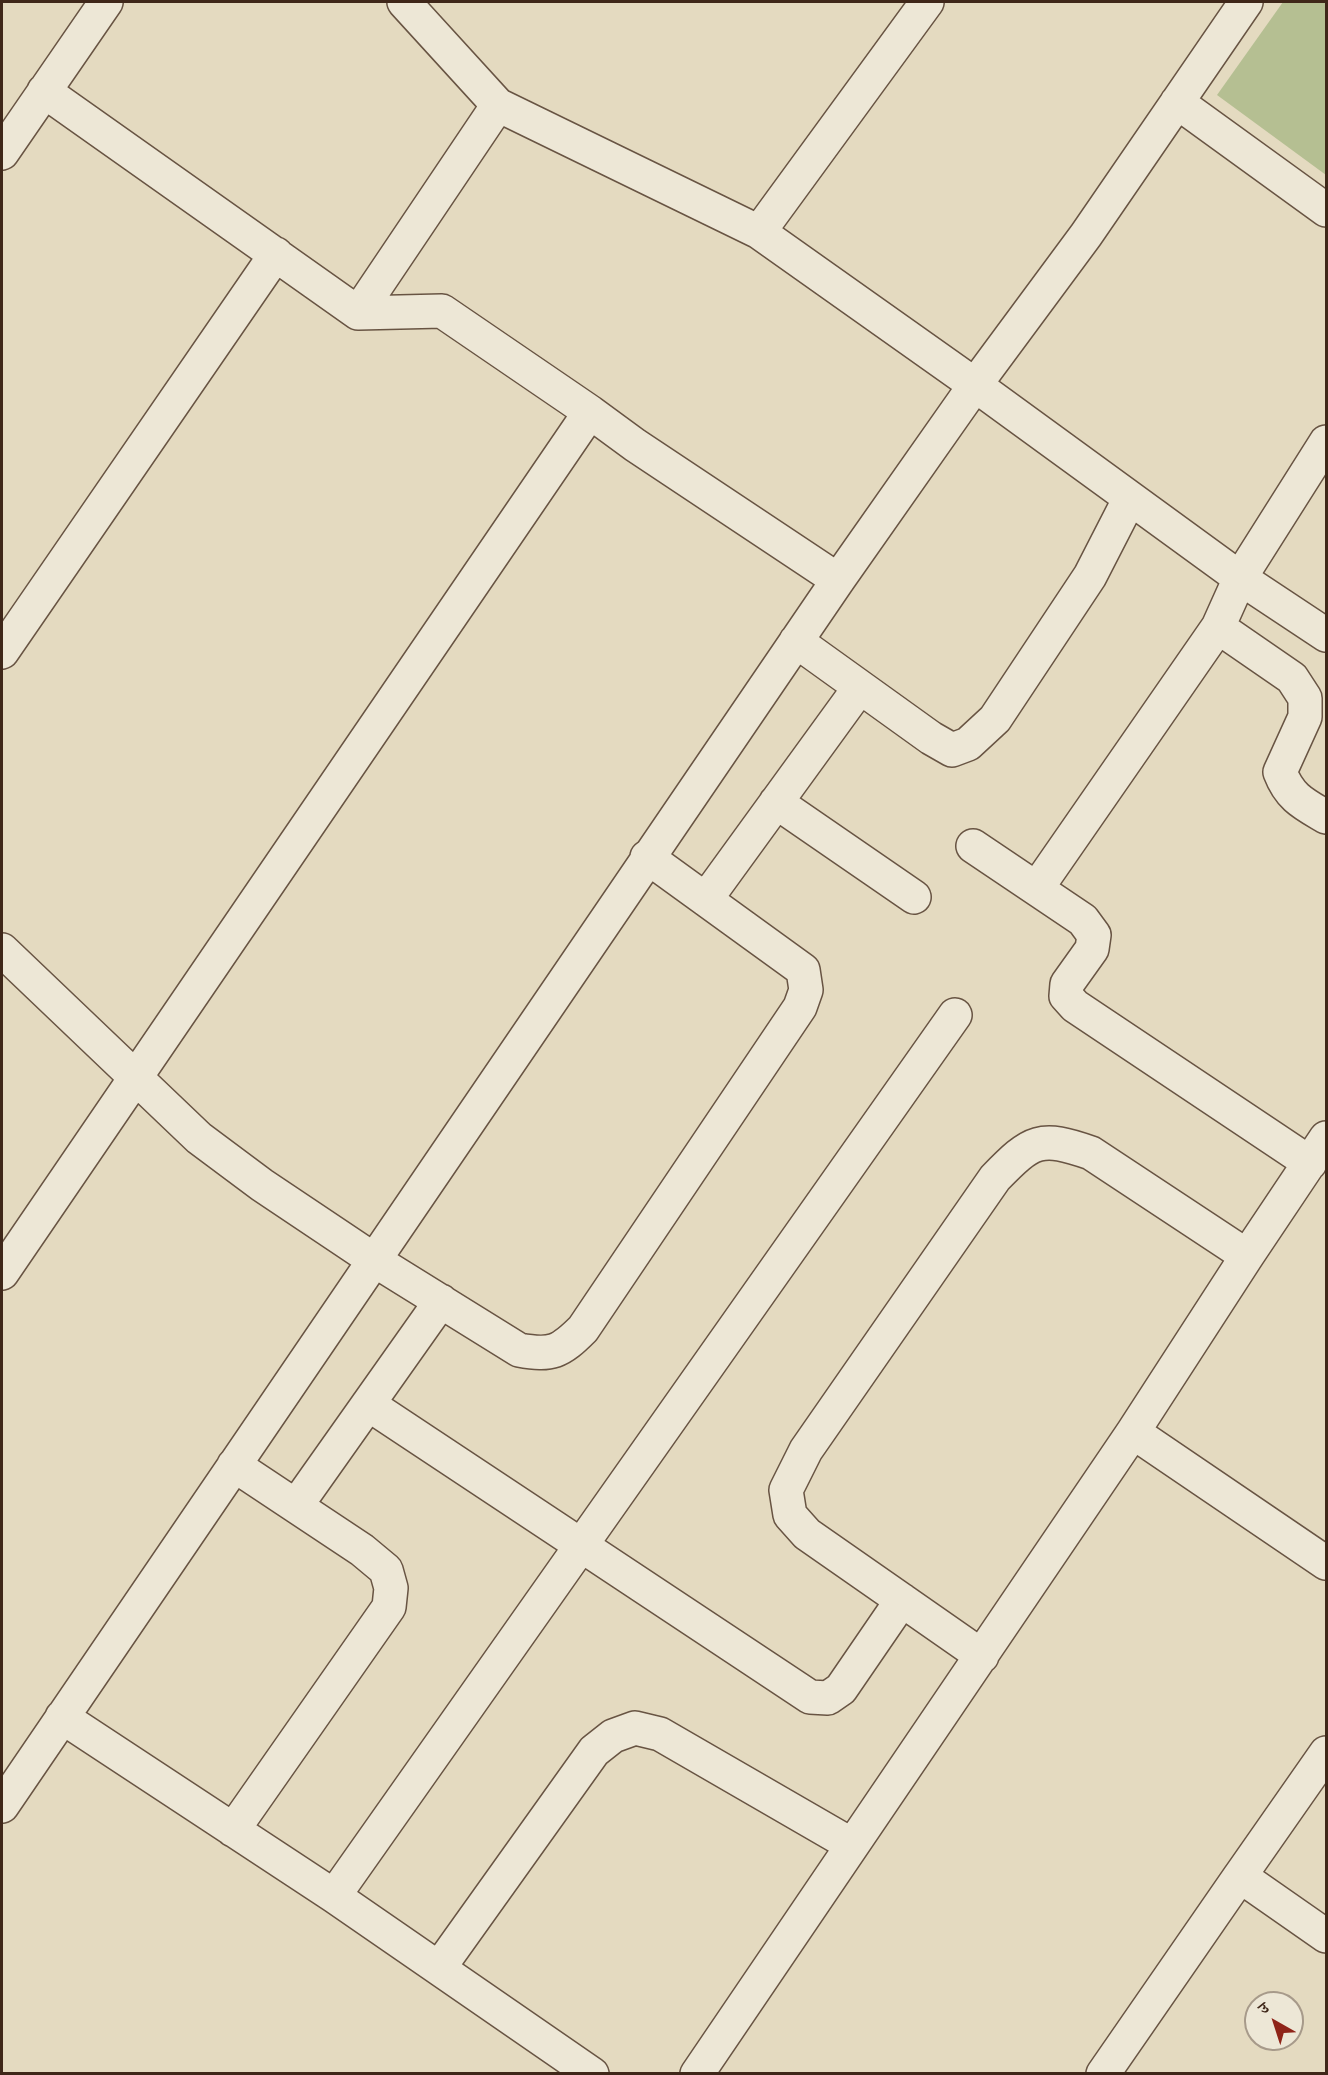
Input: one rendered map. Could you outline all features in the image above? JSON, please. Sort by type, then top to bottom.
[{"type":"street","points":[[2,153],[106,2]]},
{"type":"street","points":[[404,2],[498,105],[759,232],[975,385],[1240,578],[1326,635]]},
{"type":"street","points":[[759,232],[927,2]]},
{"type":"street","points":[[2,1806],[838,580],[975,385],[1086,235],[1246,2]]},
{"type":"street","points":[[44,91],[358,313],[442,311],[635,445],[838,580]]},
{"type":"street","points":[[1177,102],[1326,210]]},
{"type":"street","points":[[358,313],[498,105]]},
{"type":"street","points":[[2,652],[276,254]]},
{"type":"street","points":[[2,1273],[590,412]]},
{"type":"street","points":[[1037,888],[1218,627],[1240,578],[1326,442]]},
{"type":"street","points":[[796,641],[931,738],[952,750],[968,744],[995,719],[1083,586],[1130,498]]},
{"type":"street","points":[[1218,627],[1292,678],[1305,698],[1305,717],[1280,772],[1286,787],[1299,801],[1326,817]]},
{"type":"street","points":[[706,899],[860,687]]},
{"type":"street","points":[[776,802],[914,897]]},
{"type":"street","points":[[697,2073],[1133,1432],[1318,1151],[1075,1006],[1066,996],[1067,984],[1092,949],[1094,935],[1083,920],[974,846]]},
{"type":"street","points":[[2,950],[199,1138],[262,1185],[374,1260],[519,1350],[542,1354],[565,1346],[583,1329],[800,1007],[806,990],[802,969],[647,857]]},
{"type":"street","points":[[334,1896],[955,1015]]},
{"type":"street","points":[[981,1656],[807,1534],[790,1515],[786,1490],[813,1440],[994,1178],[1015,1157],[1039,1143],[1062,1143],[1091,1153],[1247,1256]]},
{"type":"street","points":[[297,1506],[441,1301]]},
{"type":"street","points":[[368,1404],[810,1697],[828,1698],[841,1689],[902,1600]]},
{"type":"street","points":[[1133,1432],[1326,1563]]},
{"type":"street","points":[[232,1830],[389,1606],[391,1588],[386,1570],[362,1550],[234,1465]]},
{"type":"street","points":[[62,1717],[334,1896],[592,2073]]},
{"type":"street","points":[[439,1968],[594,1751],[613,1736],[635,1728],[660,1734],[852,1845]]},
{"type":"street","points":[[1102,2073],[1326,1753]]},
{"type":"street","points":[[1240,1876],[1326,1936]]},
{"type":"green space","points":[[1283,2],[1326,2],[1326,175],[1217,95]]}]
